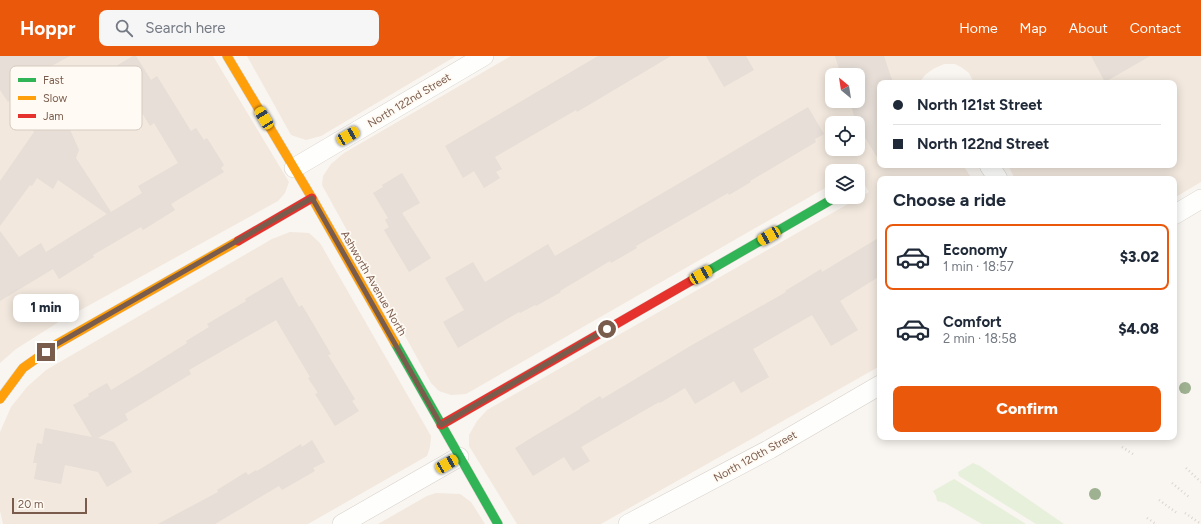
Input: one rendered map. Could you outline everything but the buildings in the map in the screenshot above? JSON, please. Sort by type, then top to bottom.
[{"type":"street","name":"Ashworth Avenue North","points":[[227,56],[312,198],[498,524]]},
{"type":"street","name":"North 122nd Street","points":[[294,168],[484,56]]},
{"type":"street","points":[[0,399],[23,368],[57,344],[312,198]]},
{"type":"street","points":[[1177,213],[1201,199]]},
{"type":"street","points":[[441,425],[825,203]]},
{"type":"street","name":"North 120th Street","points":[[628,524],[770,449],[877,387]]},
{"type":"street","points":[[342,524],[459,457]]},
{"type":"path","points":[[1122,447],[1133,454]]},
{"type":"path","points":[[1186,468],[1201,482]]},
{"type":"path","points":[[1172,483],[1189,497]]},
{"type":"path","points":[[1159,500],[1177,513]]},
{"type":"path","points":[[1185,513],[1201,524]]},
{"type":"path","points":[[1147,518],[1156,524]]},
{"type":"shaded area","points":[[0,56],[213,56],[289,182],[285,193],[278,201],[57,323],[16,349],[0,363]]},
{"type":"shaded area","points":[[247,56],[456,56],[321,136],[306,140],[291,135]]},
{"type":"shaded area","points":[[511,56],[1201,56],[1201,182],[1177,196],[1177,176],[1014,176],[1010,168],[1177,168],[1177,80],[972,80],[969,73],[961,67],[955,64],[944,64],[933,69],[921,80],[877,80],[877,168],[965,168],[970,176],[877,176],[877,368],[601,524],[517,524],[469,446],[469,435],[477,421],[487,410],[848,204],[865,204],[865,194],[869,192],[865,185],[865,164],[825,164],[825,188],[466,394],[451,395],[439,391],[431,383],[322,185],[323,176],[331,164],[344,153]]},
{"type":"shaded area","points":[[290,232],[309,233],[320,243],[431,436],[427,456],[308,524],[3,524],[0,511],[0,432],[11,407],[27,387],[46,370],[272,239]]},
{"type":"shaded area","points":[[436,493],[460,494],[471,502],[485,524],[378,524],[427,496]]},
{"type":"green space","points":[[973,463],[980,466],[1064,524],[1036,524],[959,476],[958,472]]},
{"type":"green space","points":[[954,479],[1026,524],[982,524],[945,503],[937,501],[933,491]]},
{"type":"traffic: fast","points":[[703,274],[825,203]]},
{"type":"traffic: fast","points":[[395,343],[498,524]]},
{"type":"traffic: slow","points":[[227,56],[312,198],[395,343]]},
{"type":"traffic: slow","points":[[0,399],[23,368],[57,344],[238,241]]},
{"type":"traffic: jam","points":[[238,241],[312,198]]},
{"type":"traffic: jam","points":[[441,425],[703,274]]},
{"type":"route","points":[[46,352],[57,344],[312,198],[441,425],[607,329]]}]
